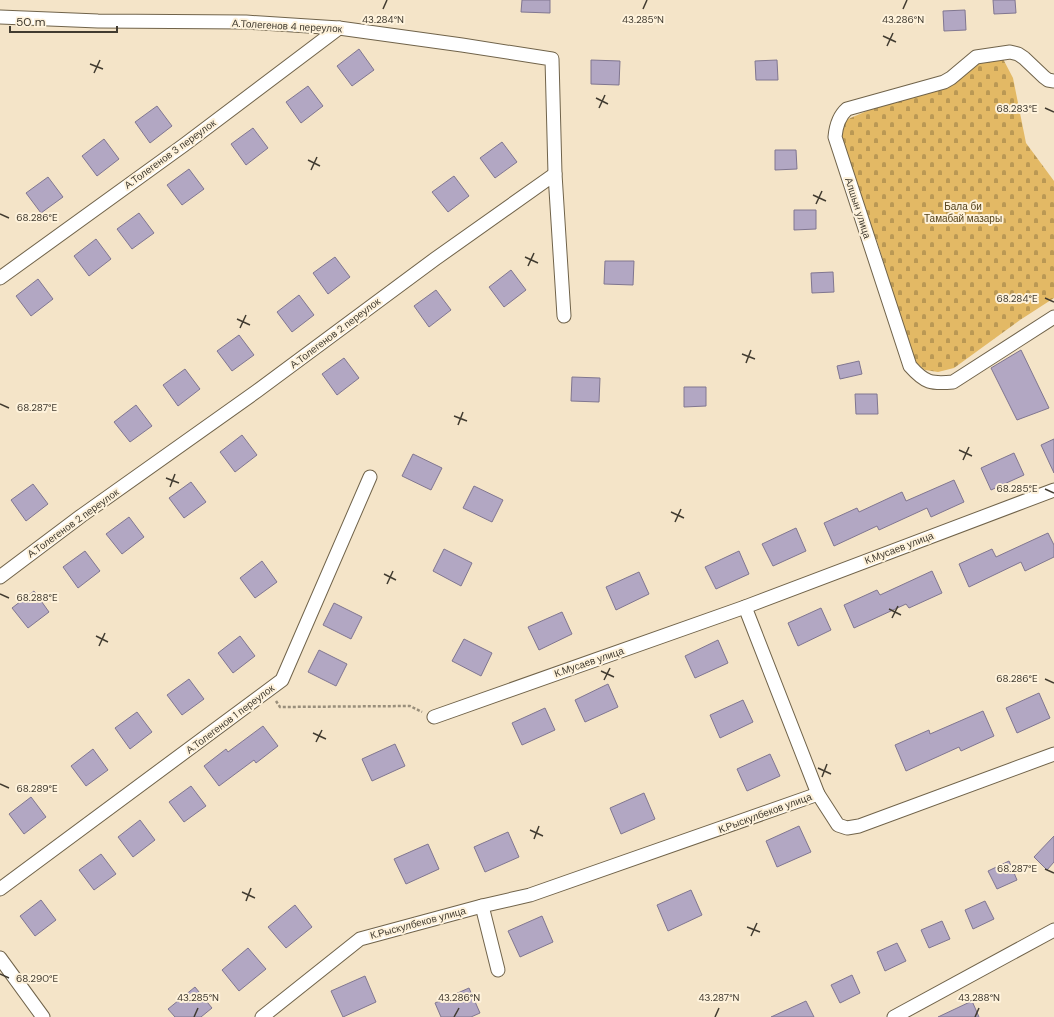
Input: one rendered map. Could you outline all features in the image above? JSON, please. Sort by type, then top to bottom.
[{"type":"street","name":"А.Толегенов 4 переулок","points":[[0,17],[246,22],[339,28],[462,44],[552,59],[556,174]]},
{"type":"street","name":"А.Толегенов 3 переулок","points":[[0,278],[184,145],[339,28]]},
{"type":"street","name":"Алшын улица","points":[[1054,81],[1048,80],[1018,54],[1010,52],[976,57],[958,73],[944,82],[847,109],[841,114],[836,129],[836,137],[910,366],[920,378],[936,384],[953,382],[1054,317]]},
{"type":"street","points":[[556,174],[564,316]]},
{"type":"street","name":"А.Толегенов 2 переулок","points":[[0,577],[81,516],[257,391],[435,259],[556,174]]},
{"type":"street","name":"А.Толегенов 1 переулок","points":[[0,889],[282,680],[370,477]]},
{"type":"street","name":"К.Мусаев улица","points":[[434,717],[745,607],[1054,490]]},
{"type":"street","points":[[745,607],[818,794]]},
{"type":"street","name":"К.Рыскулбеков улица","points":[[262,1017],[360,939],[482,906],[530,895],[818,794],[838,825],[847,828],[859,826],[1054,754]]},
{"type":"street","points":[[482,906],[498,970]]},
{"type":"street","points":[[894,1017],[1054,930]]},
{"type":"street","points":[[0,958],[43,1017]]},
{"type":"path","points":[[268,691],[280,707],[410,706],[434,717]]},
{"type":"green space","name":"Бала би Тамабай мазары","points":[[1001,55],[1013,78],[1026,143],[1054,181],[1054,298],[1020,320],[954,368],[938,372],[925,370],[914,361],[877,241],[850,181],[837,133],[848,119],[976,61]]},
{"type":"building","points":[[522,0],[550,0],[550,13],[521,12]]},
{"type":"building","points":[[993,0],[1015,0],[1016,13],[994,14]]},
{"type":"building","points":[[965,10],[966,30],[944,31],[943,11]]},
{"type":"building","points":[[359,49],[374,70],[352,86],[337,66]]},
{"type":"building","points":[[591,60],[620,61],[619,85],[591,84]]},
{"type":"building","points":[[777,60],[778,80],[756,80],[755,61]]},
{"type":"building","points":[[308,86],[323,106],[301,123],[286,102]]},
{"type":"building","points":[[157,106],[172,126],[150,143],[135,122]]},
{"type":"building","points":[[253,128],[268,148],[246,165],[231,144]]},
{"type":"building","points":[[104,139],[119,159],[97,176],[82,156]]},
{"type":"building","points":[[502,142],[517,162],[495,178],[480,158]]},
{"type":"building","points":[[775,150],[796,150],[797,169],[775,170]]},
{"type":"building","points":[[189,169],[204,189],[182,205],[167,185]]},
{"type":"building","points":[[454,176],[469,196],[448,212],[432,192]]},
{"type":"building","points":[[48,177],[63,197],[41,213],[26,193]]},
{"type":"building","points":[[794,210],[816,210],[816,229],[794,230]]},
{"type":"building","points":[[139,213],[154,233],[132,249],[117,229]]},
{"type":"building","points":[[96,239],[111,259],[89,276],[74,256]]},
{"type":"building","points":[[335,257],[350,277],[328,294],[313,273]]},
{"type":"building","points":[[605,261],[634,261],[633,285],[604,284]]},
{"type":"building","points":[[511,270],[526,290],[504,307],[489,287]]},
{"type":"building","points":[[833,272],[834,292],[812,293],[811,273]]},
{"type":"building","points":[[38,279],[53,299],[31,316],[16,296]]},
{"type":"building","points":[[436,290],[451,310],[429,327],[414,306]]},
{"type":"building","points":[[299,295],[314,315],[292,332],[277,312]]},
{"type":"building","points":[[239,335],[254,355],[232,371],[217,351]]},
{"type":"building","points":[[1021,350],[1049,408],[1017,420],[991,368]]},
{"type":"building","points":[[344,358],[359,378],[337,395],[322,374]]},
{"type":"building","points":[[859,361],[862,374],[840,379],[837,366]]},
{"type":"building","points":[[185,369],[200,389],[178,406],[163,385]]},
{"type":"building","points":[[572,377],[600,378],[599,402],[571,401]]},
{"type":"building","points":[[684,387],[706,387],[706,406],[684,407]]},
{"type":"building","points":[[855,394],[877,394],[878,414],[856,414]]},
{"type":"building","points":[[136,405],[152,426],[130,442],[114,422]]},
{"type":"building","points":[[242,435],[257,455],[235,472],[220,452]]},
{"type":"building","points":[[1054,439],[1054,473],[1041,445]]},
{"type":"building","points":[[1014,453],[1024,475],[991,490],[981,468]]},
{"type":"building","points":[[413,454],[442,468],[431,490],[402,476]]},
{"type":"building","points":[[954,480],[964,502],[931,517],[927,508],[879,530],[877,526],[834,546],[824,523],[857,508],[859,512],[902,492],[906,501]]},
{"type":"building","points":[[191,482],[206,502],[184,518],[169,498]]},
{"type":"building","points":[[33,484],[48,504],[26,521],[11,500]]},
{"type":"building","points":[[474,486],[503,500],[492,522],[463,508]]},
{"type":"building","points":[[129,517],[144,537],[122,554],[106,534]]},
{"type":"building","points":[[796,528],[806,551],[773,566],[762,544]]},
{"type":"building","points":[[1048,533],[1054,545],[1054,557],[1025,571],[1021,562],[969,587],[959,564],[992,549],[996,557]]},
{"type":"building","points":[[444,549],[472,563],[461,586],[433,571]]},
{"type":"building","points":[[85,551],[100,571],[78,588],[63,567]]},
{"type":"building","points":[[739,551],[749,574],[716,589],[705,567]]},
{"type":"building","points":[[262,561],[277,582],[255,598],[240,578]]},
{"type":"building","points":[[932,571],[942,593],[909,608],[906,604],[854,628],[844,605],[877,590],[880,595]]},
{"type":"building","points":[[639,572],[649,594],[616,610],[606,587]]},
{"type":"building","points":[[34,591],[49,612],[28,628],[12,608]]},
{"type":"building","points":[[334,603],[362,617],[351,639],[323,625]]},
{"type":"building","points":[[821,608],[831,630],[798,646],[788,623]]},
{"type":"building","points":[[562,612],[572,634],[539,650],[528,627]]},
{"type":"building","points":[[240,636],[255,656],[233,673],[218,653]]},
{"type":"building","points":[[464,639],[492,653],[481,676],[452,661]]},
{"type":"building","points":[[718,640],[728,663],[695,678],[685,656]]},
{"type":"building","points":[[319,650],[347,664],[336,686],[308,672]]},
{"type":"building","points":[[189,679],[204,699],[182,715],[167,695]]},
{"type":"building","points":[[608,684],[618,707],[585,722],[575,700]]},
{"type":"building","points":[[1039,693],[1050,718],[1017,733],[1006,708]]},
{"type":"building","points":[[743,700],[753,722],[720,738],[710,715]]},
{"type":"building","points":[[545,708],[555,730],[522,745],[512,723]]},
{"type":"building","points":[[983,711],[994,736],[961,751],[959,747],[906,771],[895,745],[929,730],[930,734]]},
{"type":"building","points":[[137,712],[152,732],[130,749],[115,728]]},
{"type":"building","points":[[263,726],[278,746],[256,763],[254,760],[219,786],[204,766],[226,749],[228,752]]},
{"type":"building","points":[[395,744],[405,766],[372,781],[362,759]]},
{"type":"building","points":[[93,749],[108,770],[86,786],[71,766]]},
{"type":"building","points":[[770,754],[780,776],[747,791],[737,769]]},
{"type":"building","points":[[191,786],[206,806],[184,822],[169,802]]},
{"type":"building","points":[[644,793],[655,819],[621,834],[610,808]]},
{"type":"building","points":[[31,797],[46,817],[24,834],[9,814]]},
{"type":"building","points":[[140,820],[155,840],[133,857],[118,837]]},
{"type":"building","points":[[799,826],[811,852],[777,867],[766,841]]},
{"type":"building","points":[[508,832],[519,857],[485,872],[474,847]]},
{"type":"building","points":[[1054,836],[1054,862],[1047,870],[1034,857]]},
{"type":"building","points":[[428,844],[439,869],[406,884],[394,859]]},
{"type":"building","points":[[101,854],[116,874],[94,890],[79,870]]},
{"type":"building","points":[[1009,861],[1017,880],[997,889],[988,871]]},
{"type":"building","points":[[691,890],[702,915],[668,931],[657,905]]},
{"type":"building","points":[[41,900],[56,920],[35,936],[20,916]]},
{"type":"building","points":[[985,901],[994,919],[973,929],[965,910]]},
{"type":"building","points":[[295,905],[312,927],[286,948],[268,927]]},
{"type":"building","points":[[542,916],[553,942],[520,957],[508,931]]},
{"type":"building","points":[[942,921],[950,939],[929,948],[921,930]]},
{"type":"building","points":[[897,943],[906,961],[885,971],[877,952]]},
{"type":"building","points":[[248,948],[266,969],[239,991],[222,970]]},
{"type":"building","points":[[852,975],[860,993],[840,1003],[831,985]]},
{"type":"building","points":[[365,976],[376,1002],[343,1017],[331,991]]},
{"type":"building","points":[[195,987],[212,1008],[201,1017],[175,1017],[168,1009]]},
{"type":"building","points":[[469,988],[480,1013],[471,1017],[441,1017],[435,1003]]},
{"type":"building","points":[[806,1001],[814,1017],[771,1017]]},
{"type":"building","points":[[972,1001],[979,1017],[938,1017]]}]
